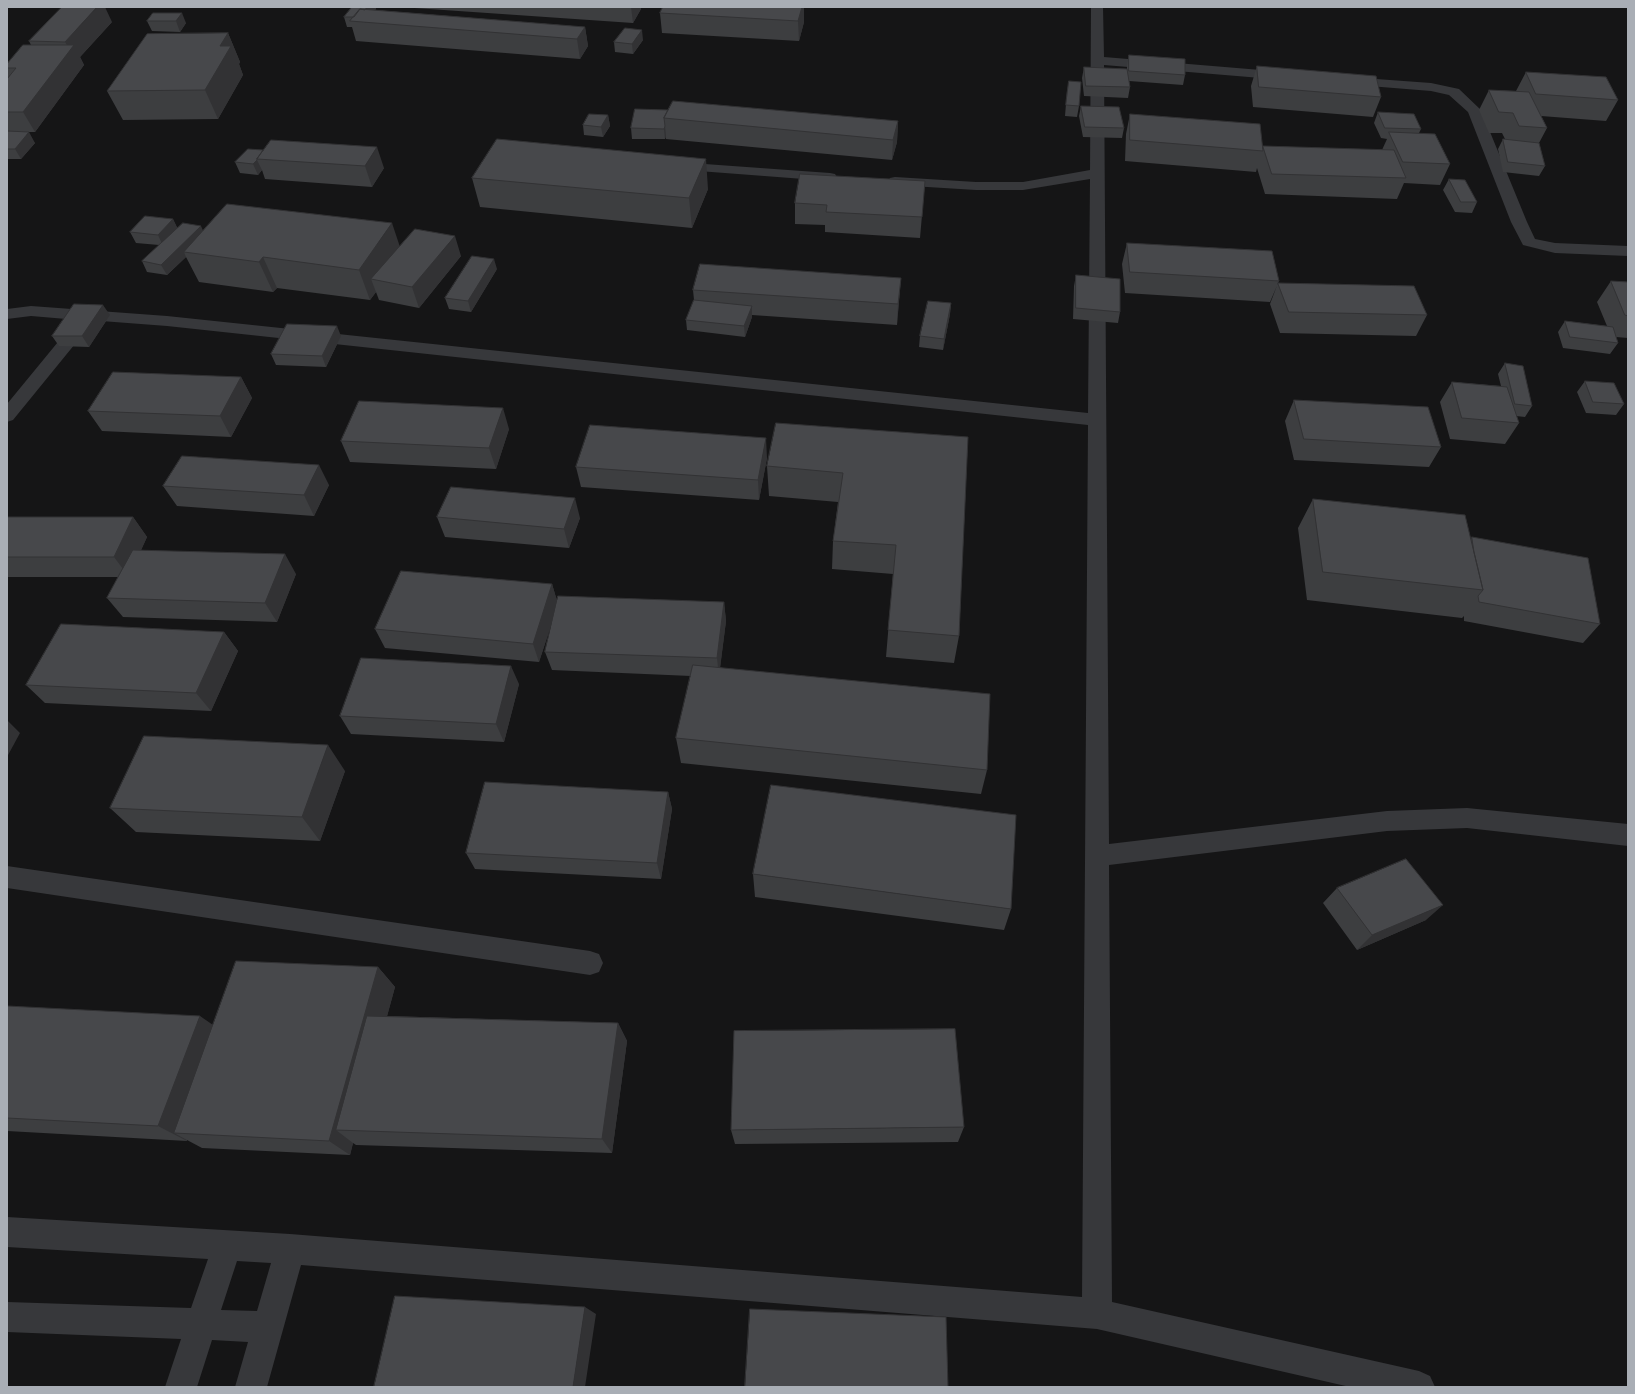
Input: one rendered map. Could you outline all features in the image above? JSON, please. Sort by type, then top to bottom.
[{"type":"street","points":[[1096,7],[1097,1314]]},
{"type":"street","points":[[1096,60],[1296,76]]},
{"type":"street","points":[[1335,80],[1431,87],[1454,92],[1474,110],[1519,222],[1529,242],[1555,248],[1628,251]]},
{"type":"street","points":[[660,164],[840,177]]},
{"type":"street","points":[[880,180],[976,186],[1023,186],[1096,173]]},
{"type":"street","points":[[7,314],[31,311],[167,321],[1096,420]]},
{"type":"street","points":[[7,416],[89,315]]},
{"type":"street","points":[[1096,856],[1387,821],[1467,818],[1628,835]]},
{"type":"street","points":[[7,877],[590,963]]},
{"type":"street","points":[[7,1232],[290,1249],[1097,1314],[1419,1387]]},
{"type":"street","points":[[181,1387],[227,1245]]},
{"type":"street","points":[[251,1387],[290,1249]]},
{"type":"street","points":[[7,1317],[268,1328]]},
{"type":"building","points":[[62,7],[97,7],[65,42],[29,41]]},
{"type":"building","points":[[352,7],[367,7],[365,10],[360,9],[354,17],[344,17]]},
{"type":"building","points":[[663,7],[802,7],[798,21],[660,13]]},
{"type":"building","points":[[360,9],[585,27],[577,39],[350,21]]},
{"type":"building","points":[[153,13],[182,13],[176,21],[147,21]]},
{"type":"building","points":[[625,28],[642,30],[632,44],[614,42]]},
{"type":"building","points":[[228,33],[220,46],[231,46],[205,90],[107,91],[147,34]]},
{"type":"building","points":[[23,45],[74,45],[23,112],[7,112],[7,79],[16,68],[7,68],[7,64]]},
{"type":"building","points":[[1129,55],[1185,59],[1185,75],[1129,71]]},
{"type":"building","points":[[1257,66],[1376,76],[1381,97],[1259,87]]},
{"type":"building","points":[[1084,67],[1127,69],[1130,87],[1086,86]]},
{"type":"building","points":[[1526,72],[1606,77],[1618,100],[1536,94]]},
{"type":"building","points":[[1069,81],[1081,82],[1079,106],[1066,105]]},
{"type":"building","points":[[1489,90],[1529,92],[1547,128],[1519,126],[1513,113],[1499,112]]},
{"type":"building","points":[[673,101],[898,121],[893,140],[664,118]]},
{"type":"building","points":[[1081,106],[1119,107],[1124,128],[1085,127]]},
{"type":"building","points":[[635,109],[668,110],[664,118],[664,129],[631,128]]},
{"type":"building","points":[[1378,112],[1414,114],[1421,129],[1385,128]]},
{"type":"building","points":[[589,114],[608,115],[601,127],[583,125]]},
{"type":"building","points":[[1130,114],[1260,124],[1263,151],[1130,140]]},
{"type":"building","points":[[7,131],[29,132],[15,149],[7,149]]},
{"type":"building","points":[[1389,132],[1435,134],[1450,164],[1403,162]]},
{"type":"building","points":[[497,139],[706,159],[689,198],[472,178]]},
{"type":"building","points":[[1503,139],[1539,143],[1545,166],[1508,162]]},
{"type":"building","points":[[271,140],[377,147],[365,166],[257,159]]},
{"type":"building","points":[[1263,146],[1394,150],[1406,178],[1272,174]]},
{"type":"building","points":[[248,149],[263,150],[253,164],[235,162]]},
{"type":"building","points":[[800,174],[925,181],[922,217],[826,212],[827,205],[795,203]]},
{"type":"building","points":[[1449,179],[1465,180],[1477,202],[1461,202]]},
{"type":"building","points":[[227,204],[392,223],[359,270],[263,257],[259,262],[184,252]]},
{"type":"building","points":[[145,216],[173,219],[158,235],[130,232]]},
{"type":"building","points":[[183,223],[201,226],[161,265],[142,261]]},
{"type":"building","points":[[415,229],[455,236],[412,287],[371,279]]},
{"type":"building","points":[[1127,243],[1272,251],[1279,281],[1130,272]]},
{"type":"building","points":[[472,256],[494,259],[468,301],[445,298]]},
{"type":"building","points":[[700,264],[901,278],[898,304],[693,290]]},
{"type":"building","points":[[1076,275],[1120,279],[1120,312],[1076,308]]},
{"type":"building","points":[[1611,281],[1628,282],[1628,316],[1625,315]]},
{"type":"building","points":[[1278,283],[1414,286],[1427,315],[1289,312]]},
{"type":"building","points":[[694,300],[752,306],[744,326],[686,320]]},
{"type":"building","points":[[928,301],[951,303],[944,339],[920,336]]},
{"type":"building","points":[[74,304],[103,305],[82,336],[52,336]]},
{"type":"building","points":[[1565,321],[1613,327],[1618,343],[1570,337]]},
{"type":"building","points":[[287,324],[337,326],[322,356],[271,354]]},
{"type":"building","points":[[1505,363],[1523,366],[1532,406],[1515,404]]},
{"type":"building","points":[[113,372],[241,377],[220,416],[88,411]]},
{"type":"building","points":[[1585,381],[1614,383],[1624,404],[1593,402]]},
{"type":"building","points":[[1452,382],[1507,387],[1519,423],[1462,418]]},
{"type":"building","points":[[1294,400],[1428,407],[1441,447],[1304,439]]},
{"type":"building","points":[[359,401],[503,408],[489,448],[341,441]]},
{"type":"building","points":[[776,423],[968,437],[959,636],[888,630],[896,545],[833,541],[843,473],[767,466]]},
{"type":"building","points":[[590,425],[766,438],[758,480],[576,467]]},
{"type":"building","points":[[182,456],[319,465],[304,495],[163,486]]},
{"type":"building","points":[[451,487],[575,498],[564,529],[437,517]]},
{"type":"building","points":[[1313,499],[1465,515],[1483,590],[1323,572]]},
{"type":"building","points":[[7,517],[133,517],[114,557],[7,557]]},
{"type":"building","points":[[1472,537],[1588,558],[1600,624],[1479,602],[1478,596],[1483,590]]},
{"type":"building","points":[[133,550],[285,554],[265,603],[107,598]]},
{"type":"building","points":[[401,571],[552,584],[533,644],[375,629]]},
{"type":"building","points":[[558,596],[724,602],[717,658],[545,652]]},
{"type":"building","points":[[61,624],[224,632],[196,693],[26,685]]},
{"type":"building","points":[[361,658],[511,666],[496,724],[340,716]]},
{"type":"building","points":[[693,665],[990,694],[987,770],[676,738]]},
{"type":"building","points":[[144,736],[328,745],[302,817],[110,808]]},
{"type":"building","points":[[485,782],[668,792],[657,863],[466,853]]},
{"type":"building","points":[[771,785],[1016,815],[1011,909],[753,874]]},
{"type":"building","points":[[1406,859],[1443,905],[1372,935],[1337,888]]},
{"type":"building","points":[[236,961],[378,967],[329,1141],[174,1133]]},
{"type":"building","points":[[7,1006],[200,1016],[158,1126],[7,1118]]},
{"type":"building","points":[[367,1016],[618,1023],[602,1139],[336,1130]]},
{"type":"building","points":[[955,1029],[964,1127],[731,1130],[734,1031]]},
{"type":"building","points":[[395,1296],[585,1307],[573,1387],[374,1387]]},
{"type":"building","points":[[750,1309],[946,1317],[948,1387],[745,1387]]}]
